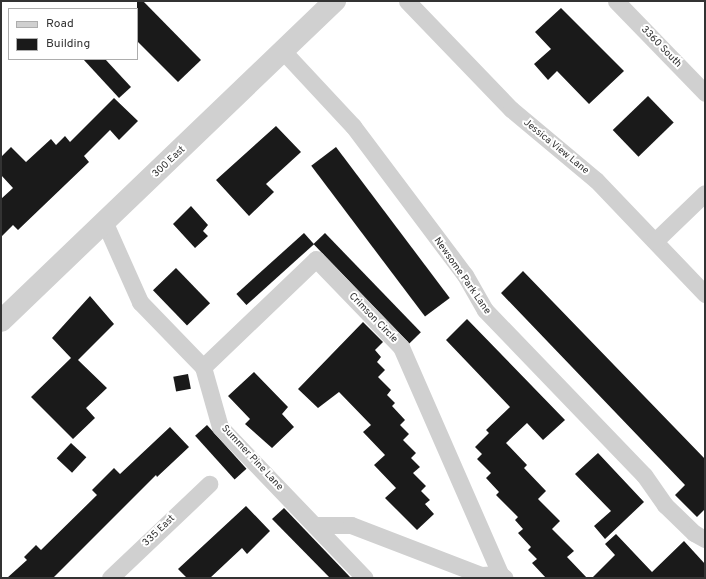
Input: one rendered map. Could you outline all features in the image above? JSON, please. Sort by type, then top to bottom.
[{"type":"street","name":"300 East","points":[[1,321],[104,221],[177,155],[335,1]]},
{"type":"street","name":"Jessica View Lane","points":[[407,1],[511,109],[585,170],[705,294]]},
{"type":"street","name":"3360 South","points":[[616,1],[705,93]]},
{"type":"street","name":"Newsome Park Lane","points":[[283,51],[353,126],[464,275],[485,310],[644,475],[665,505],[694,533],[705,539]]},
{"type":"street","points":[[655,241],[705,193]]},
{"type":"street","name":"Summer Pine Lane","points":[[104,221],[140,302],[202,367],[220,427],[365,578]]},
{"type":"street","name":"Crimson Circle","points":[[202,367],[316,259],[401,347],[502,576],[481,575],[351,525],[315,525]]},
{"type":"street","name":"335 East","points":[[110,578],[208,484]]},
{"type":"building","points":[[137,1],[143,1],[201,60],[178,82],[138,42]]},
{"type":"building","points":[[561,8],[624,71],[589,104],[557,71],[548,80],[534,64],[551,49],[535,32]]},
{"type":"building","points":[[84,60],[106,60],[131,87],[119,98]]},
{"type":"building","points":[[648,96],[674,123],[638,157],[613,130]]},
{"type":"building","points":[[114,98],[138,121],[119,140],[110,130],[84,156],[89,162],[18,230],[13,225],[1,237],[1,199],[13,188],[1,175],[1,157],[11,147],[26,162],[51,139],[56,145],[65,136],[70,142]]},
{"type":"building","points":[[276,126],[301,152],[266,184],[274,192],[249,216],[216,180]]},
{"type":"building","points":[[336,147],[450,298],[425,317],[311,166]]},
{"type":"building","points":[[191,206],[208,225],[203,231],[208,236],[195,248],[173,224]]},
{"type":"building","points":[[304,233],[314,244],[246,305],[236,294]]},
{"type":"building","points":[[325,233],[421,332],[409,343],[313,244]]},
{"type":"building","points":[[176,268],[210,303],[187,325],[153,290]]},
{"type":"building","points":[[523,271],[705,459],[705,509],[697,517],[675,495],[685,485],[501,293]]},
{"type":"building","points":[[90,296],[114,324],[78,360],[107,388],[86,408],[95,418],[73,439],[31,397],[71,358],[52,338]]},
{"type":"building","points":[[467,319],[565,420],[543,440],[527,423],[506,443],[527,465],[524,468],[546,491],[538,499],[560,521],[552,529],[574,551],[567,557],[587,578],[546,578],[532,563],[537,559],[528,550],[531,547],[518,533],[523,529],[515,520],[518,517],[496,495],[499,492],[486,478],[491,473],[477,459],[482,454],[475,447],[489,433],[486,430],[510,407],[446,340]]},
{"type":"building","points":[[363,322],[383,342],[375,350],[381,357],[377,362],[385,370],[378,377],[391,390],[387,395],[395,403],[392,406],[405,420],[400,425],[409,434],[403,440],[416,453],[411,458],[420,467],[413,473],[426,486],[421,491],[430,500],[425,504],[434,514],[417,530],[385,498],[396,488],[374,465],[385,455],[363,432],[371,425],[339,392],[318,408],[298,389]]},
{"type":"building","points":[[254,372],[288,407],[282,414],[294,427],[272,448],[245,424],[250,419],[228,396]]},
{"type":"building","points":[[188,374],[191,389],[176,392],[173,377]]},
{"type":"building","points":[[207,425],[246,469],[235,480],[195,436]]},
{"type":"building","points":[[170,427],[189,447],[157,477],[156,475],[53,578],[7,578],[27,560],[24,557],[36,545],[41,550],[97,495],[92,490],[114,468],[120,474]]},
{"type":"building","points":[[71,443],[86,457],[72,473],[57,458]]},
{"type":"building","points":[[598,453],[644,502],[605,539],[594,526],[611,511],[575,474]]},
{"type":"building","points":[[246,506],[270,531],[247,554],[242,548],[210,578],[187,578],[178,569]]},
{"type":"building","points":[[284,508],[351,578],[330,578],[272,519]]},
{"type":"building","points":[[616,534],[652,572],[684,541],[705,564],[705,578],[592,578],[615,555],[605,544]]}]
